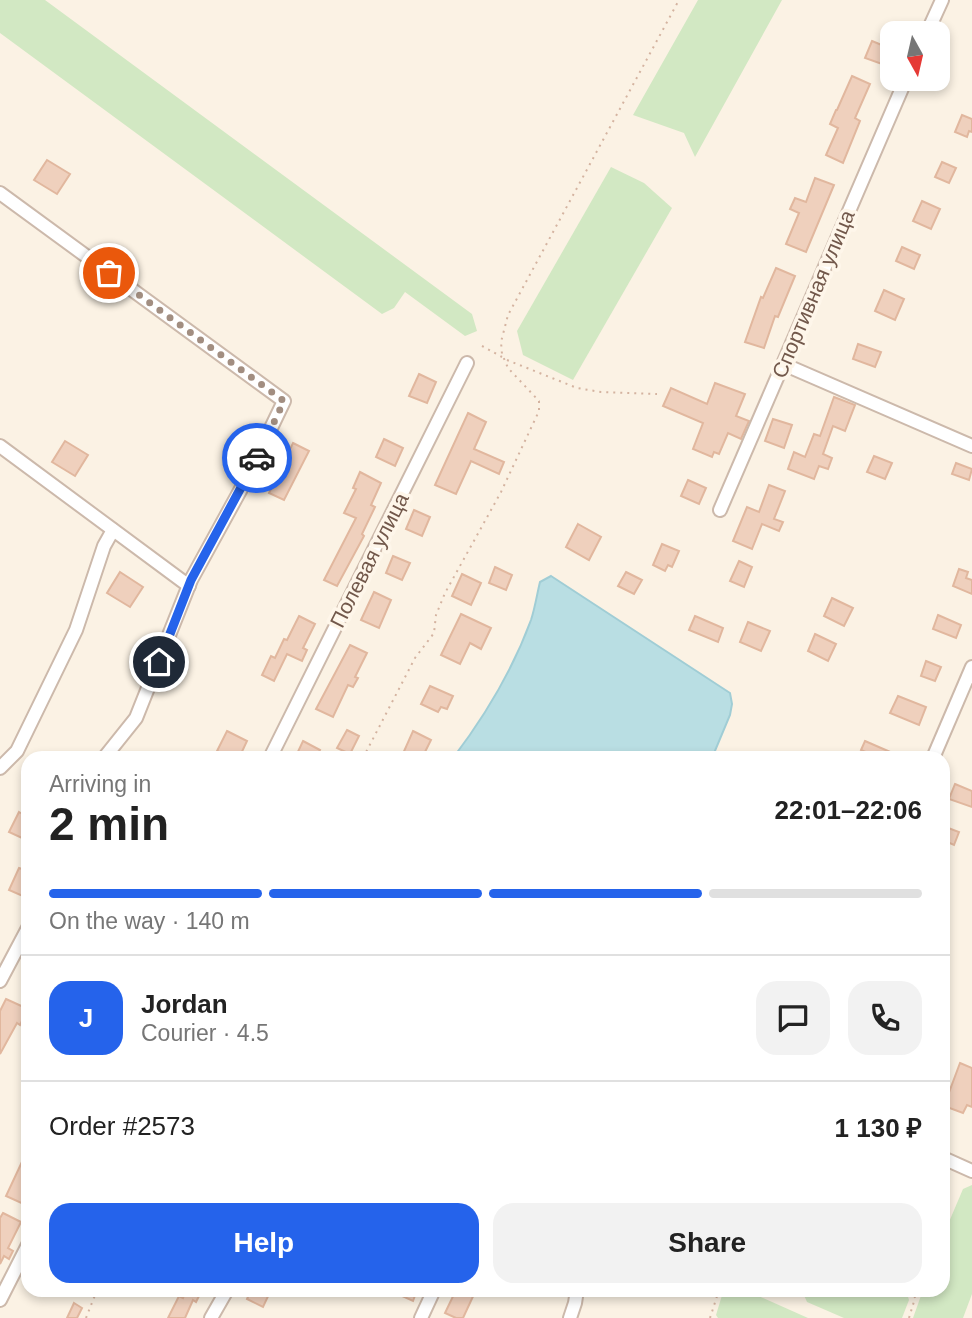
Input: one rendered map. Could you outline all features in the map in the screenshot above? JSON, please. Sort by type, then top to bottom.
[{"type":"street","points":[[932,21],[942,0]]},
{"type":"street","name":"Спортивная улица","points":[[720,510],[901,91]]},
{"type":"street","points":[[0,192],[284,401],[247,478],[189,586],[136,718],[110,751]]},
{"type":"street","name":"Полевая улица","points":[[273,751],[467,363]]},
{"type":"street","points":[[783,364],[972,446]]},
{"type":"street","points":[[0,446],[189,586]]},
{"type":"street","points":[[0,768],[17,751],[76,630],[104,546],[113,530]]},
{"type":"street","points":[[936,751],[972,667]]},
{"type":"street","points":[[0,981],[21,941]]},
{"type":"street","points":[[950,1161],[972,1171]]},
{"type":"street","points":[[0,1300],[21,1259]]},
{"type":"street","points":[[211,1318],[223,1297]]},
{"type":"street","points":[[421,1318],[431,1297]]},
{"type":"street","points":[[570,1318],[576,1297]]},
{"type":"path","points":[[367,751],[415,658],[434,633],[436,615],[444,593],[501,492],[539,411],[538,401],[508,368],[504,359],[501,342],[508,315],[679,0]]},
{"type":"path","points":[[482,346],[504,359],[578,388],[601,392],[657,394]]},
{"type":"path","points":[[86,1318],[94,1297]]},
{"type":"path","points":[[710,1318],[717,1297]]},
{"type":"path","points":[[909,1318],[915,1297]]},
{"type":"green space","points":[[0,0],[45,0],[472,314],[477,331],[465,336],[405,292],[394,308],[382,314],[0,33]]},
{"type":"green space","points":[[698,0],[782,0],[695,157],[684,133],[633,115]]},
{"type":"green space","points":[[611,167],[644,183],[672,208],[573,380],[523,355],[517,331]]},
{"type":"green space","points":[[972,1185],[972,1294],[963,1318],[913,1318],[920,1297],[950,1297],[950,1220],[963,1189]]},
{"type":"green space","points":[[721,1297],[761,1297],[808,1318],[718,1318],[716,1315]]},
{"type":"green space","points":[[805,1297],[908,1297],[909,1300],[902,1318],[844,1318],[807,1302]]},
{"type":"water","points":[[551,576],[730,693],[730,715],[715,751],[458,751],[507,674],[531,620],[540,582]]},
{"type":"building","points":[[872,41],[880,44],[880,63],[865,58]]},
{"type":"building","points":[[852,76],[870,84],[855,118],[860,121],[843,163],[826,155],[838,128],[830,124]]},
{"type":"building","points":[[962,115],[972,119],[972,132],[969,131],[967,137],[955,132]]},
{"type":"building","points":[[47,160],[70,174],[57,194],[34,180]]},
{"type":"building","points":[[942,162],[956,168],[949,183],[935,177]]},
{"type":"building","points":[[815,178],[834,185],[806,252],[786,244],[799,213],[790,209],[795,198],[806,202]]},
{"type":"building","points":[[922,201],[940,209],[931,229],[913,221]]},
{"type":"building","points":[[902,247],[920,255],[914,269],[896,261]]},
{"type":"building","points":[[776,268],[795,276],[778,317],[775,316],[764,348],[745,342],[761,297],[763,298]]},
{"type":"building","points":[[884,290],[904,299],[895,320],[875,311]]},
{"type":"building","points":[[858,344],[881,352],[875,367],[853,359]]},
{"type":"building","points":[[419,374],[436,382],[427,403],[409,396]]},
{"type":"building","points":[[715,383],[745,394],[736,416],[749,421],[741,439],[728,433],[719,454],[714,452],[712,457],[693,449],[703,423],[663,406],[671,388],[707,404]]},
{"type":"building","points":[[834,397],[855,405],[845,431],[833,426],[823,454],[832,458],[828,469],[819,466],[814,479],[788,469],[794,452],[805,457],[814,434],[820,436]]},
{"type":"building","points":[[468,413],[486,422],[474,449],[504,462],[499,474],[471,461],[456,494],[435,485]]},
{"type":"building","points":[[773,419],[792,425],[784,448],[765,441]]},
{"type":"building","points":[[384,439],[403,448],[395,466],[376,457]]},
{"type":"building","points":[[65,441],[88,455],[75,476],[52,462]]},
{"type":"building","points":[[293,443],[309,451],[284,500],[269,493]]},
{"type":"building","points":[[874,456],[892,463],[885,479],[867,472]]},
{"type":"building","points":[[956,463],[972,469],[969,480],[952,474]]},
{"type":"building","points":[[360,472],[381,483],[371,505],[375,507],[362,534],[364,536],[337,586],[324,580],[356,518],[344,513],[356,489],[353,488]]},
{"type":"building","points":[[688,480],[706,488],[699,504],[681,496]]},
{"type":"building","points":[[769,485],[785,491],[774,519],[783,522],[779,531],[762,524],[752,549],[733,541],[747,507],[759,512]]},
{"type":"building","points":[[414,510],[430,517],[422,536],[406,529]]},
{"type":"building","points":[[578,524],[601,537],[589,560],[566,547]]},
{"type":"building","points":[[662,544],[679,551],[672,567],[668,565],[665,571],[653,565]]},
{"type":"building","points":[[393,556],[410,563],[402,580],[386,573]]},
{"type":"building","points":[[739,561],[752,567],[744,587],[730,581]]},
{"type":"building","points":[[495,567],[512,575],[506,590],[489,583]]},
{"type":"building","points":[[959,569],[968,572],[966,578],[972,580],[972,594],[953,586]]},
{"type":"building","points":[[120,572],[143,587],[130,607],[107,593]]},
{"type":"building","points":[[626,572],[642,580],[634,594],[618,586]]},
{"type":"building","points":[[462,574],[481,583],[471,605],[452,596]]},
{"type":"building","points":[[374,592],[391,600],[379,628],[361,620]]},
{"type":"building","points":[[832,598],[853,608],[844,626],[824,616]]},
{"type":"building","points":[[461,614],[491,628],[481,649],[470,643],[460,664],[441,655]]},
{"type":"building","points":[[938,615],[961,625],[956,638],[933,629]]},
{"type":"building","points":[[299,616],[315,624],[303,648],[307,650],[302,661],[287,654],[274,681],[262,675],[271,656],[275,658],[284,639],[287,640]]},
{"type":"building","points":[[695,616],[723,628],[718,642],[689,630]]},
{"type":"building","points":[[748,622],[770,631],[761,651],[740,642]]},
{"type":"building","points":[[815,634],[836,644],[828,661],[808,651]]},
{"type":"building","points":[[350,645],[367,653],[355,677],[358,678],[353,687],[348,685],[333,717],[316,709]]},
{"type":"building","points":[[926,661],[941,667],[935,681],[921,676]]},
{"type":"building","points":[[430,686],[453,696],[447,709],[441,707],[438,712],[421,704]]},
{"type":"building","points":[[898,696],[926,707],[919,725],[890,713]]},
{"type":"building","points":[[347,730],[359,736],[352,751],[337,748]]},
{"type":"building","points":[[227,731],[247,741],[242,751],[217,751]]},
{"type":"building","points":[[413,731],[431,740],[426,751],[404,751]]},
{"type":"building","points":[[303,741],[320,750],[320,751],[298,751]]},
{"type":"building","points":[[865,741],[888,751],[863,751],[861,750]]},
{"type":"building","points":[[955,784],[972,791],[972,807],[950,799]]},
{"type":"building","points":[[19,812],[21,813],[21,838],[9,832]]},
{"type":"building","points":[[950,829],[959,832],[954,845],[950,843]]},
{"type":"building","points":[[19,868],[21,869],[21,895],[9,890]]},
{"type":"building","points":[[6,999],[21,1006],[21,1023],[17,1023],[0,1054],[0,1011]]},
{"type":"building","points":[[960,1063],[972,1068],[972,1107],[967,1105],[963,1113],[950,1108],[950,1090]]},
{"type":"building","points":[[21,1164],[21,1203],[6,1196]]},
{"type":"building","points":[[3,1213],[21,1222],[8,1248],[13,1251],[9,1259],[4,1256],[0,1264],[0,1218]]},
{"type":"building","points":[[178,1297],[198,1297],[196,1302],[193,1300],[185,1318],[168,1318]]},
{"type":"building","points":[[248,1297],[268,1297],[263,1307],[247,1299]]},
{"type":"building","points":[[453,1297],[473,1297],[463,1318],[445,1313]]},
{"type":"building","points":[[74,1303],[82,1308],[77,1318],[67,1318]]},
{"type":"way so far","points":[[109,273],[284,401],[257,458]]},
{"type":"route","points":[[159,662],[191,580],[257,458]]}]
